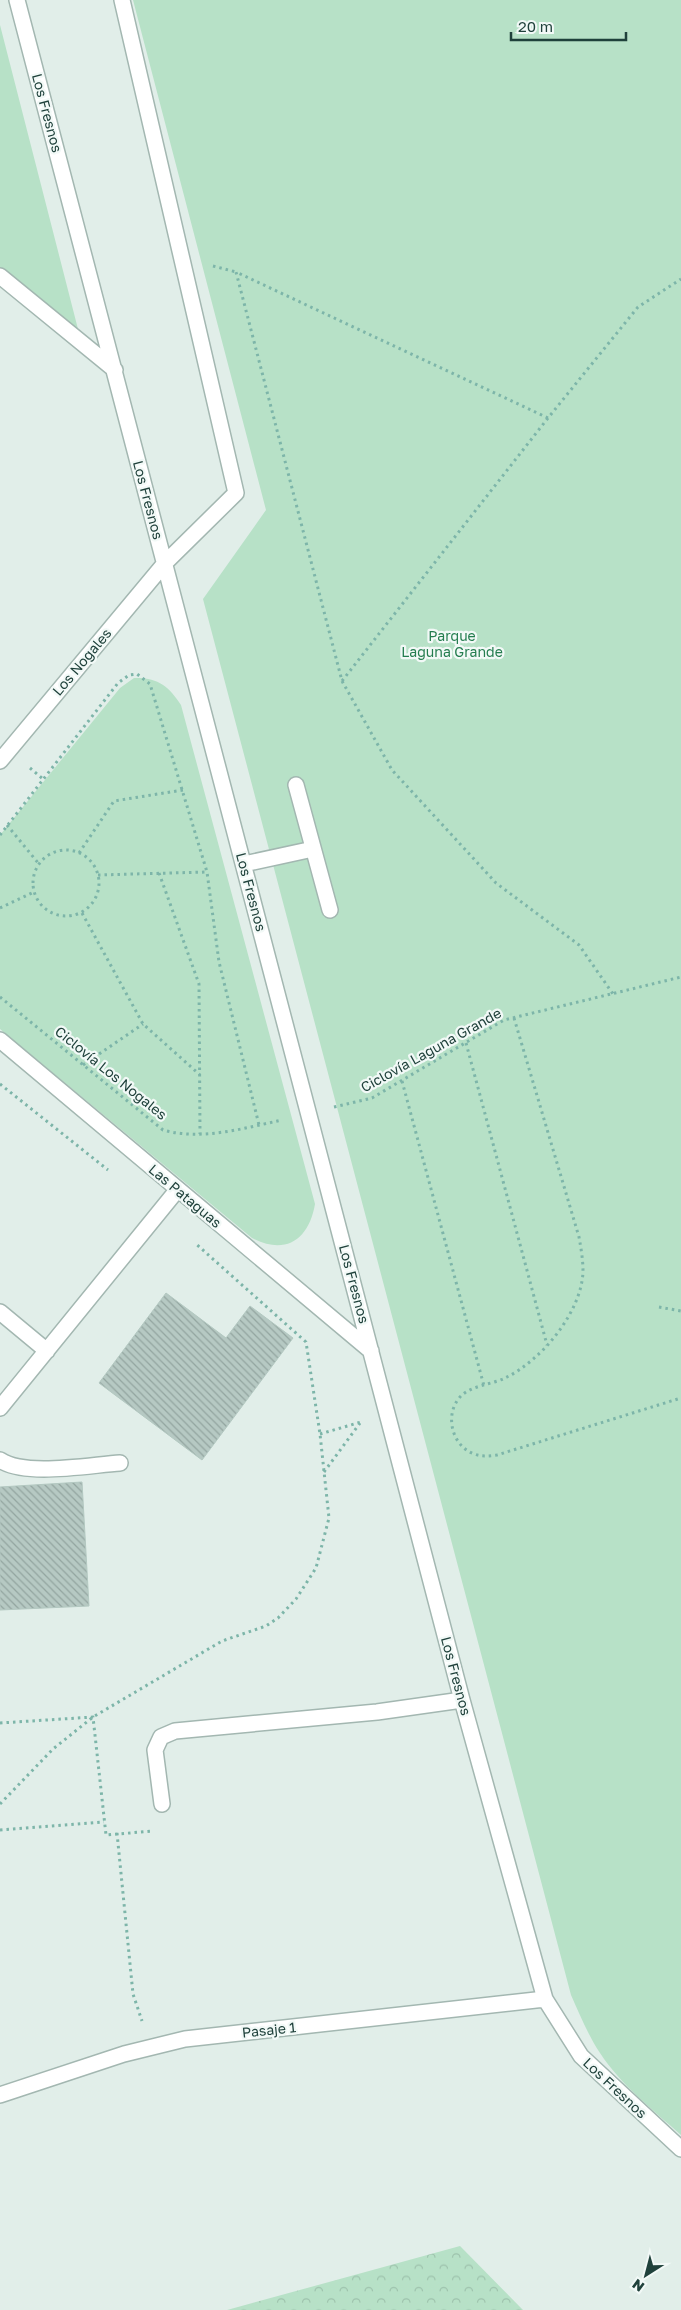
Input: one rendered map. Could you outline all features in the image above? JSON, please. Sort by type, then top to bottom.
[{"type":"street","name":"Los Fresnos","points":[[18,0],[462,1700],[545,1999],[581,2056],[681,2149]]},
{"type":"street","name":"Los Nogales","points":[[0,761],[165,562],[236,494],[122,0]]},
{"type":"street","points":[[0,276],[115,370]]},
{"type":"street","points":[[296,785],[330,910]]},
{"type":"street","points":[[244,864],[314,849]]},
{"type":"street","name":"Las Pataguas","points":[[0,1040],[371,1351]]},
{"type":"street","points":[[0,1408],[178,1189]]},
{"type":"street","points":[[0,1312],[47,1351]]},
{"type":"street","points":[[0,1460],[9,1466],[30,1470],[120,1463]]},
{"type":"street","points":[[162,1804],[156,1750],[161,1737],[175,1731],[378,1712],[462,1700]]},
{"type":"street","name":"Pasaje 1","points":[[0,2094],[151,2047],[185,2039],[545,1999]]},
{"type":"path","points":[[548,418],[236,272],[342,681],[392,770],[496,883],[579,945],[613,994]]},
{"type":"path","points":[[342,681],[548,418],[638,307],[681,279]]},
{"type":"path","points":[[0,834],[118,684],[129,675],[137,674],[150,684],[207,872],[219,962],[259,1125]]},
{"type":"path","points":[[79,853],[114,801],[183,790]]},
{"type":"path","points":[[8,825],[39,864]]},
{"type":"path","points":[[64,850],[79,853],[91,862],[98,875],[99,889],[94,903],[82,913],[68,917],[53,914],[41,905],[34,892],[33,878],[39,864],[50,854],[64,850]]},
{"type":"path","points":[[98,875],[207,872]]},
{"type":"path","points":[[159,873],[199,984],[200,1134]]},
{"type":"path","points":[[0,908],[34,892]]},
{"type":"path","points":[[82,913],[143,1024],[200,1076]]},
{"type":"path","name":"Ciclovía Laguna Grande","points":[[309,1113],[372,1098],[504,1020],[681,977]]},
{"type":"path","name":"Ciclovía Los Nogales","points":[[0,997],[163,1130],[176,1134],[200,1134],[259,1125],[309,1113]]},
{"type":"path","points":[[514,1018],[579,1237],[583,1273],[571,1311],[562,1328],[547,1346],[523,1368],[504,1379],[471,1389],[456,1402],[452,1414],[452,1426],[456,1438],[473,1454],[497,1455],[681,1398]]},
{"type":"path","points":[[83,1065],[143,1024]]},
{"type":"path","points":[[466,1043],[547,1346]]},
{"type":"path","points":[[402,1081],[484,1386]]},
{"type":"path","points":[[0,1084],[115,1176]]},
{"type":"path","points":[[0,1804],[53,1749],[93,1717],[222,1641],[266,1626],[296,1599],[316,1568],[329,1518],[320,1434],[306,1342],[161,1212]]},
{"type":"path","points":[[659,1307],[681,1311]]},
{"type":"path","points":[[320,1434],[388,1415]]},
{"type":"path","points":[[324,1472],[360,1422]]},
{"type":"path","points":[[0,1723],[93,1717]]},
{"type":"path","points":[[93,1717],[106,1834],[165,1830],[162,1804]]},
{"type":"path","points":[[0,1830],[104,1822]]},
{"type":"path","points":[[117,1834],[133,1994],[151,2047]]},
{"type":"green space","name":"Parque Laguna Grande","points":[[133,0],[681,0],[681,2135],[638,2097],[608,2065],[584,2025],[571,1995],[203,599],[266,510]]},
{"type":"green space","points":[[0,25],[79,333],[0,267]]},
{"type":"green space","points":[[134,678],[149,679],[162,684],[181,705],[315,1204],[312,1216],[301,1235],[294,1241],[285,1244],[264,1243],[252,1238],[0,1029],[0,835],[120,688]]},
{"type":"green space","points":[[460,2246],[523,2310],[227,2310]]},
{"type":"building","points":[[166,1293],[226,1338],[250,1306],[293,1338],[202,1460],[99,1383]]},
{"type":"building","points":[[82,1482],[89,1606],[0,1610],[0,1487]]}]
